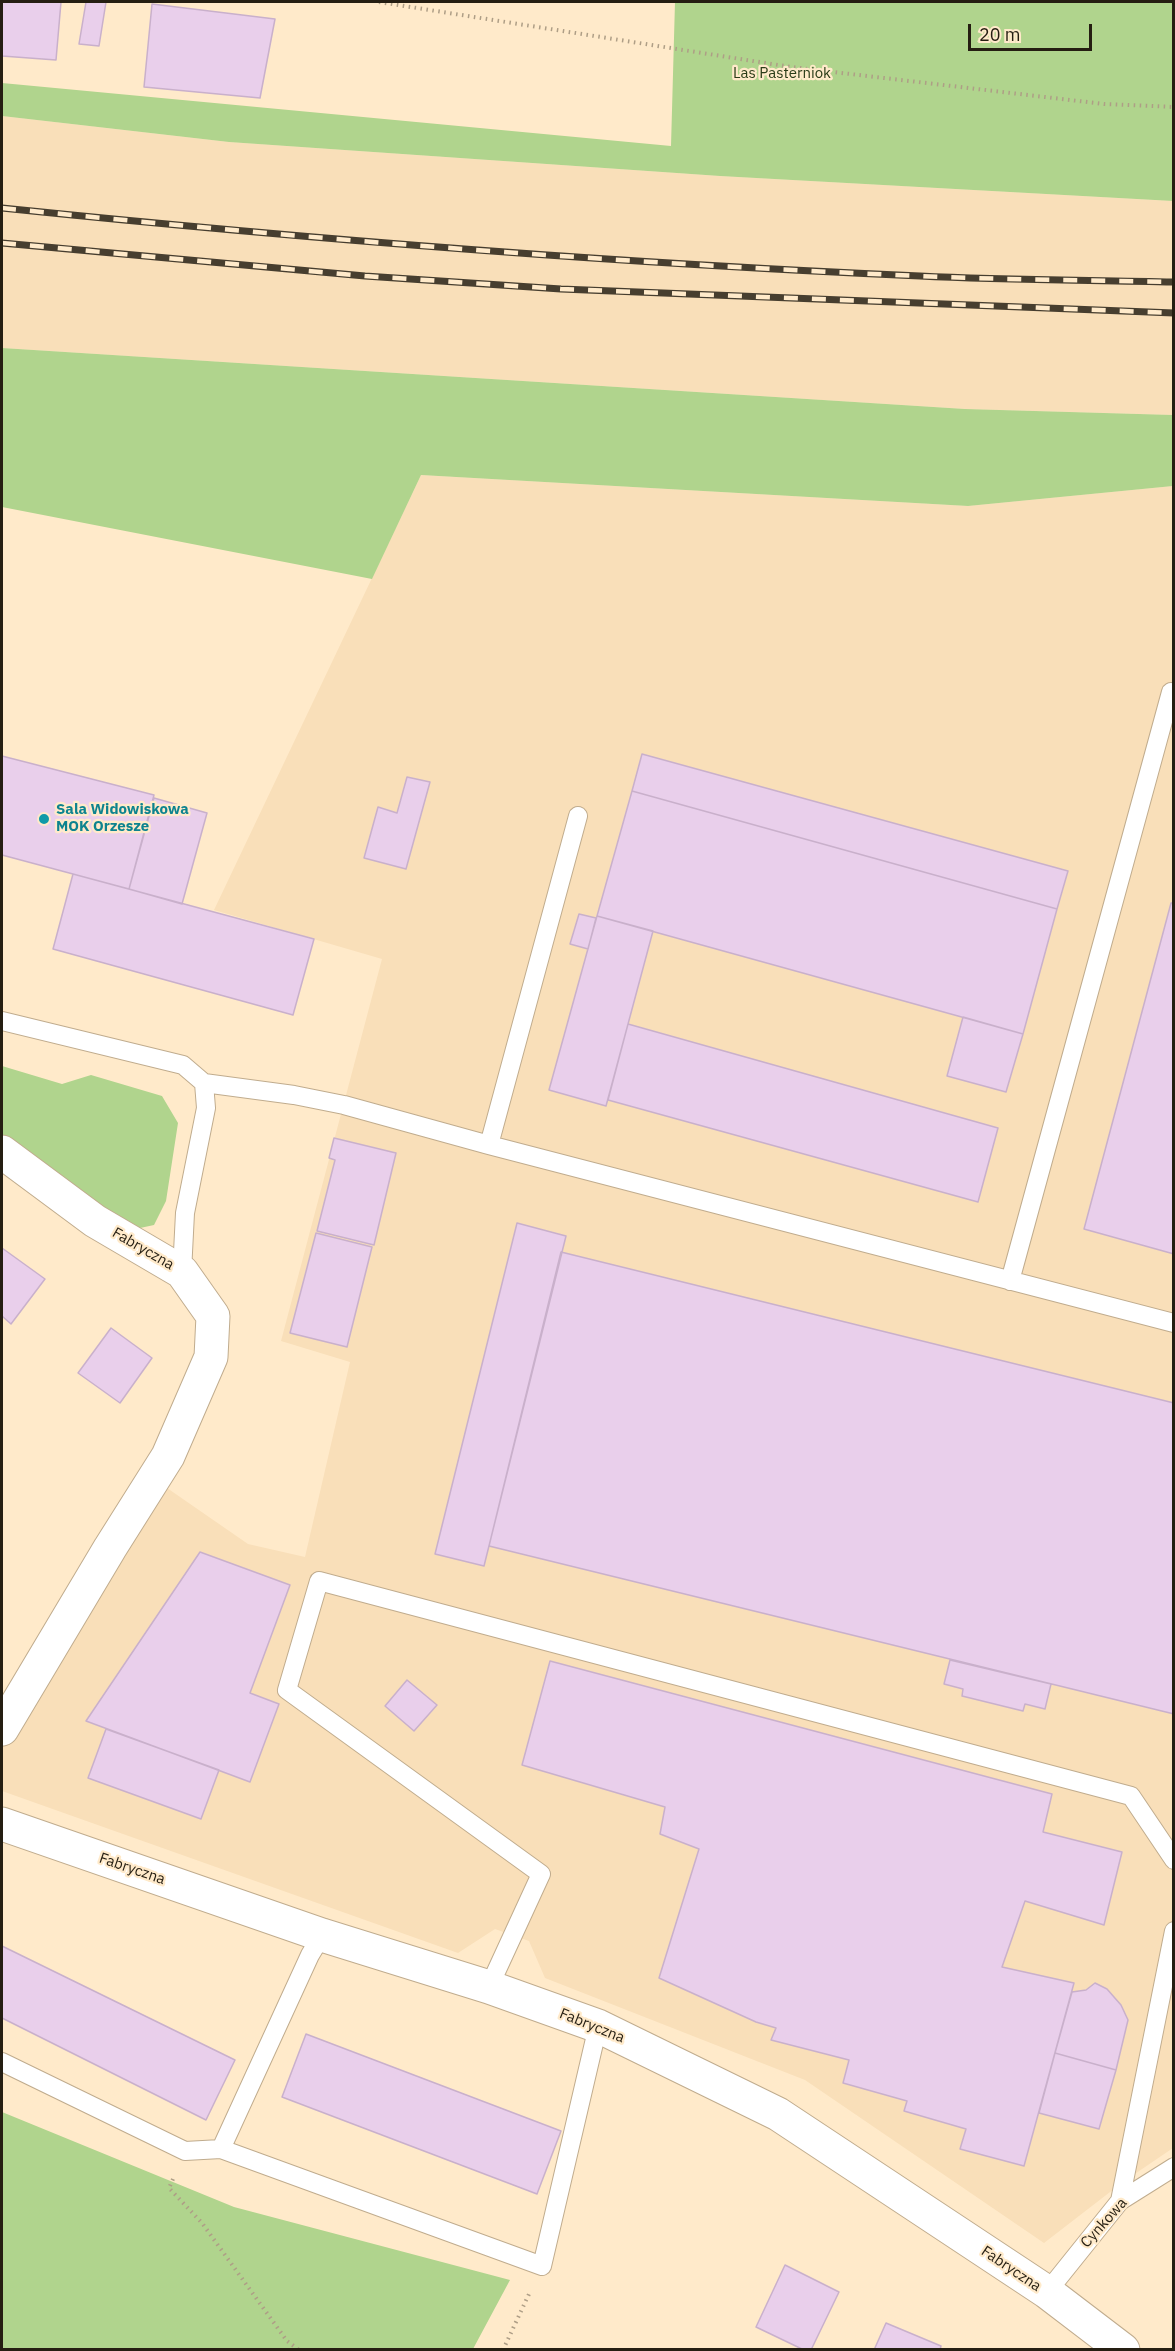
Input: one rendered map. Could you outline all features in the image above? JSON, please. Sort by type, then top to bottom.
[{"type":"street","name":"Fabryczna","points":[[2,1152],[95,1221],[182,1272],[213,1317],[211,1357],[168,1456],[2,1729]]},
{"type":"street","name":"Fabryczna","points":[[2,1824],[322,1935],[489,1987],[598,2026],[778,2114],[1047,2292],[1124,2349]]},
{"type":"lane","points":[[1010,1281],[1171,692]]},
{"type":"lane","points":[[489,1145],[578,816]]},
{"type":"lane","points":[[2,1021],[183,1065],[204,1083],[294,1095],[344,1105],[489,1145],[1173,1323]]},
{"type":"lane","points":[[182,1272],[185,1213],[206,1108],[204,1083]]},
{"type":"lane","points":[[489,1987],[541,1874],[287,1690],[319,1581],[1131,1796],[1173,1860]]},
{"type":"lane","points":[[1120,2201],[1173,1931]]},
{"type":"lane","points":[[221,2149],[310,1955],[322,1935]]},
{"type":"lane","points":[[2,2062],[185,2151],[221,2149],[542,2266],[598,2026]]},
{"type":"lane","name":"Cynkowa","points":[[1047,2292],[1120,2201],[1173,2167]]},
{"type":"path","points":[[379,2],[791,67],[1104,104],[1173,107]]},
{"type":"path","points":[[185,2151],[169,2188],[202,2223],[287,2341],[299,2349]]},
{"type":"path","points":[[503,2349],[542,2266]]},
{"type":"shaded area","points":[[2,116],[229,142],[720,176],[1173,201],[1173,415],[965,409],[2,348]]},
{"type":"shaded area","points":[[421,475],[968,506],[1173,486],[1173,2148],[1123,2182],[1044,2243],[805,2080],[545,1978],[529,1941],[495,1929],[458,1953],[2,1791],[2,1725],[154,1479],[248,1544],[305,1557],[350,1362],[281,1341],[382,959],[214,910]]},
{"type":"green space","name":"Las Pasterniok","points":[[675,2],[1173,2],[1173,201],[720,176],[229,142],[2,116],[2,83],[671,146]]},
{"type":"green space","points":[[2,348],[965,409],[1173,415],[1173,486],[968,506],[421,475],[372,579],[2,507]]},
{"type":"green space","points":[[2,1066],[62,1084],[91,1075],[162,1096],[178,1123],[166,1201],[154,1225],[140,1228],[124,1227],[2,1139]]},
{"type":"green space","points":[[2,2112],[234,2207],[510,2280],[473,2349],[2,2349]]},
{"type":"building","points":[[2,2],[61,2],[56,60],[2,56]]},
{"type":"building","points":[[86,2],[106,2],[99,46],[79,44]]},
{"type":"building","points":[[152,4],[275,19],[260,98],[144,87]]},
{"type":"building","points":[[642,754],[1068,871],[1057,909],[632,791]]},
{"type":"building","points":[[2,756],[154,795],[129,889],[2,855]]},
{"type":"building","points":[[407,777],[430,782],[406,869],[364,858],[378,807],[397,813]]},
{"type":"building","points":[[632,791],[1057,909],[1023,1034],[597,916]]},
{"type":"building","points":[[154,798],[207,813],[182,904],[129,889]]},
{"type":"building","points":[[73,874],[314,939],[293,1015],[53,949]]},
{"type":"building","points":[[1171,903],[1174,903],[1174,1254],[1084,1229]]},
{"type":"building","points":[[579,914],[596,918],[588,949],[570,944]]},
{"type":"building","points":[[597,916],[653,931],[606,1106],[549,1090]]},
{"type":"building","points":[[963,1017],[1023,1034],[1006,1092],[947,1076]]},
{"type":"building","points":[[628,1024],[998,1128],[978,1202],[608,1100]]},
{"type":"building","points":[[334,1138],[396,1153],[374,1245],[317,1231],[335,1160],[329,1158]]},
{"type":"building","points":[[517,1223],[566,1236],[484,1566],[435,1554]]},
{"type":"building","points":[[316,1233],[372,1247],[347,1347],[290,1333]]},
{"type":"building","points":[[2,1248],[45,1279],[11,1324],[2,1316]]},
{"type":"building","points":[[561,1252],[1174,1403],[1174,1714],[489,1546]]},
{"type":"building","points":[[111,1328],[152,1358],[120,1403],[78,1373]]},
{"type":"building","points":[[200,1552],[290,1585],[250,1693],[279,1704],[250,1782],[86,1721]]},
{"type":"building","points":[[950,1660],[1051,1684],[1045,1709],[1025,1704],[1023,1711],[962,1696],[963,1689],[944,1684]]},
{"type":"building","points":[[550,1661],[1052,1794],[1043,1832],[1122,1852],[1104,1925],[1025,1901],[1002,1967],[1074,1983],[1024,2166],[960,2149],[966,2129],[904,2111],[907,2101],[843,2083],[849,2060],[771,2040],[776,2028],[756,2022],[659,1978],[699,1849],[660,1834],[665,1807],[522,1765]]},
{"type":"building","points":[[407,1680],[437,1705],[414,1731],[385,1706]]},
{"type":"building","points":[[106,1729],[219,1770],[201,1819],[88,1778]]},
{"type":"building","points":[[2,1946],[235,2060],[206,2120],[2,2018]]},
{"type":"building","points":[[1095,1983],[1107,1989],[1121,2005],[1128,2020],[1116,2070],[1055,2053],[1072,1992],[1086,1990]]},
{"type":"building","points":[[306,2034],[561,2131],[537,2194],[282,2097]]},
{"type":"building","points":[[1055,2053],[1116,2070],[1099,2129],[1039,2113]]},
{"type":"building","points":[[785,2265],[839,2292],[811,2350],[804,2350],[756,2327]]},
{"type":"building","points":[[886,2323],[941,2346],[940,2350],[874,2350]]},
{"type":"railway","points":[[2,208],[346,240],[575,257],[805,271],[1174,282]]},
{"type":"railway","points":[[2,243],[365,276],[561,289],[1174,313]]},
{"type":"place","name":"Sala Widowiskowa MOK Orzesze","points":[[44,819]]}]
